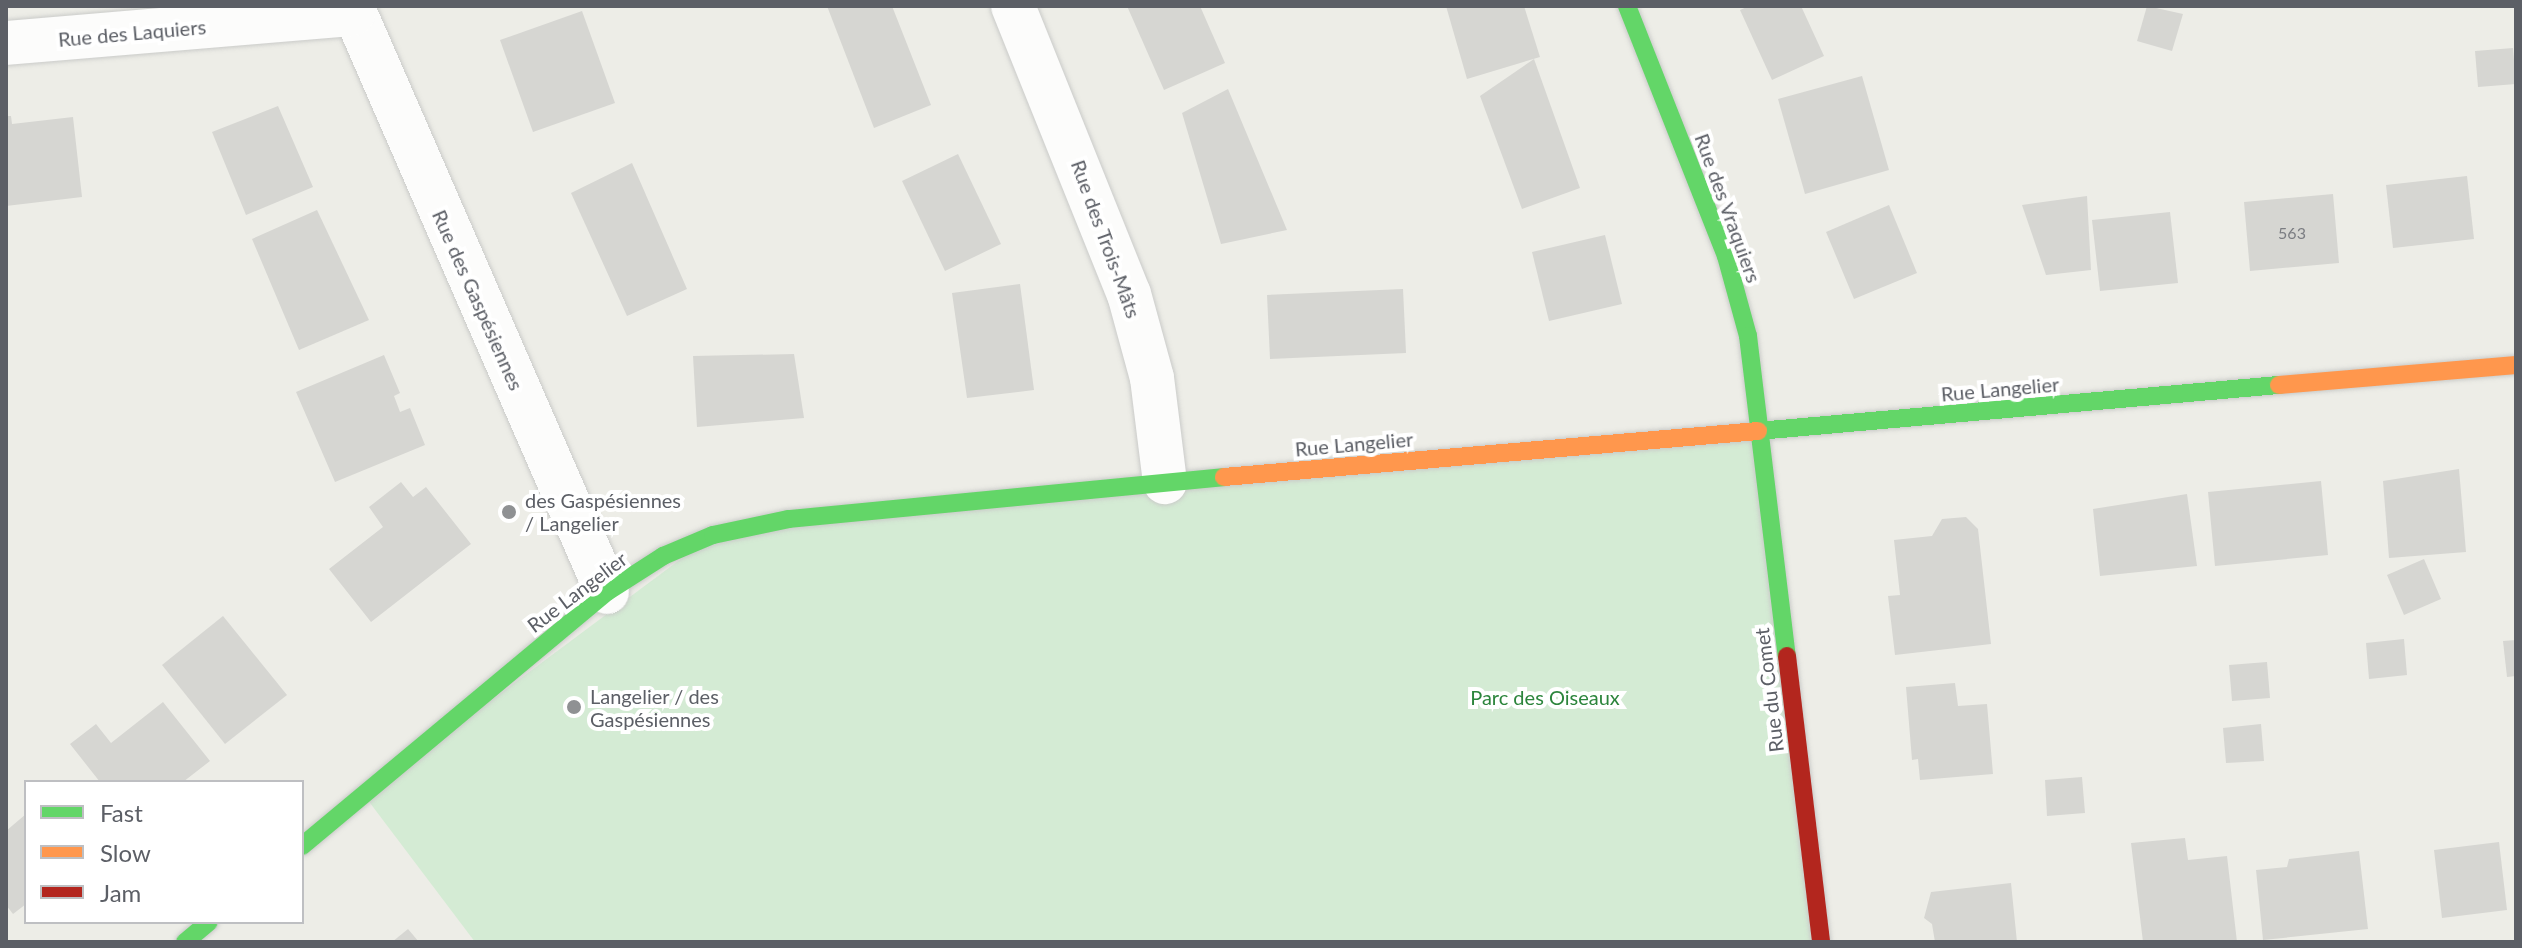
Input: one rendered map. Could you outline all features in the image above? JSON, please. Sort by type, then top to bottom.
[{"type":"street","name":"Rue des Trois-Mâts","points":[[1013,6],[1129,294],[1152,378],[1165,482]]},
{"type":"street","name":"Rue des Vraquiers","points":[[1627,6],[1726,256],[1748,336],[1760,433]]},
{"type":"street","name":"Rue des Laquiers","points":[[6,43],[352,10]]},
{"type":"street","name":"Rue des Gaspésiennes","points":[[352,10],[607,592]]},
{"type":"street","name":"Rue Langelier","points":[[304,844],[607,592],[663,556],[713,535],[789,519],[1165,482],[1760,433],[2516,365]]},
{"type":"street","name":"Rue du Comet","points":[[1760,433],[1821,942]]},
{"type":"street","points":[[185,942],[207,924]]},
{"type":"green space","name":"Parc des Oiseaux","points":[[1760,433],[1821,942],[475,942],[364,795],[713,535]]},
{"type":"building","points":[[827,6],[892,6],[931,105],[874,128]]},
{"type":"building","points":[[1127,6],[1200,6],[1225,63],[1164,90]]},
{"type":"building","points":[[1446,6],[1524,6],[1540,57],[1467,79]]},
{"type":"building","points":[[1749,6],[1801,6],[1824,56],[1772,80],[1740,10]]},
{"type":"building","points":[[2147,6],[2183,14],[2172,51],[2137,41]]},
{"type":"building","points":[[582,11],[615,103],[533,132],[500,40]]},
{"type":"building","points":[[2513,48],[2516,84],[2478,87],[2475,51]]},
{"type":"building","points":[[1534,59],[1580,188],[1522,209],[1480,96]]},
{"type":"building","points":[[1862,76],[1889,170],[1805,194],[1778,99]]},
{"type":"building","points":[[1228,89],[1287,230],[1221,244],[1182,113]]},
{"type":"building","points":[[278,106],[313,187],[246,215],[212,132]]},
{"type":"building","points":[[6,116],[11,116],[12,124],[73,117],[82,197],[6,206]]},
{"type":"building","points":[[958,154],[1001,244],[945,271],[902,181]]},
{"type":"building","points":[[632,163],[687,289],[627,316],[571,193]]},
{"type":"building","points":[[2467,176],[2474,239],[2393,248],[2386,185]]},
{"type":"building","points":[[2333,194],[2339,263],[2250,271],[2244,202]]},
{"type":"building","points":[[2087,196],[2091,270],[2046,275],[2022,205]]},
{"type":"building","points":[[1889,205],[1917,273],[1854,299],[1826,232]]},
{"type":"building","points":[[317,210],[369,320],[299,350],[252,239]]},
{"type":"building","points":[[2170,212],[2178,283],[2100,291],[2092,220]]},
{"type":"building","points":[[1605,235],[1622,304],[1549,321],[1532,252]]},
{"type":"building","points":[[1020,284],[1034,390],[967,398],[952,293]]},
{"type":"building","points":[[1403,289],[1406,353],[1270,359],[1267,295]]},
{"type":"building","points":[[794,354],[804,418],[697,427],[693,356]]},
{"type":"building","points":[[384,355],[400,393],[394,396],[400,412],[410,408],[425,445],[335,482],[296,392]]},
{"type":"building","points":[[2459,469],[2466,552],[2389,558],[2383,481]]},
{"type":"building","points":[[2321,481],[2328,555],[2215,566],[2208,492]]},
{"type":"building","points":[[401,482],[413,497],[426,487],[471,544],[371,622],[329,569],[383,527],[369,507]]},
{"type":"building","points":[[2187,494],[2197,566],[2100,576],[2093,509]]},
{"type":"building","points":[[1966,517],[1978,529],[1991,644],[1895,655],[1888,596],[1900,595],[1894,540],[1932,536],[1942,519]]},
{"type":"building","points":[[2424,559],[2441,599],[2404,615],[2387,575]]},
{"type":"building","points":[[223,616],[287,695],[225,744],[162,665]]},
{"type":"building","points":[[2404,639],[2407,675],[2369,679],[2366,643]]},
{"type":"building","points":[[2516,640],[2516,676],[2507,677],[2503,641]]},
{"type":"building","points":[[2267,662],[2270,698],[2232,701],[2229,665]]},
{"type":"building","points":[[1955,683],[1958,706],[1987,704],[1993,774],[1920,780],[1918,759],[1912,760],[1906,687]]},
{"type":"building","points":[[163,702],[210,761],[186,780],[98,780],[70,744],[96,724],[111,743]]},
{"type":"building","points":[[2261,724],[2264,761],[2226,763],[2223,728]]},
{"type":"building","points":[[2082,777],[2085,813],[2047,816],[2045,780]]},
{"type":"building","points":[[24,816],[24,906],[13,914],[6,905],[6,831]]},
{"type":"building","points":[[2185,838],[2188,860],[2227,856],[2237,942],[2143,942],[2131,843]]},
{"type":"building","points":[[2499,842],[2507,910],[2442,918],[2434,850]]},
{"type":"building","points":[[2359,851],[2368,929],[2263,940],[2256,870],[2287,867],[2289,859]]},
{"type":"building","points":[[2011,883],[2017,942],[1935,942],[1932,924],[1924,918],[1931,892]]},
{"type":"building","points":[[408,929],[419,942],[392,942]]},
{"type":"traffic: fast","points":[[1627,6],[1726,256],[1748,336],[1787,656]]},
{"type":"traffic: fast","points":[[1758,431],[2279,385]]},
{"type":"traffic: fast","points":[[304,844],[607,592],[663,556],[713,535],[789,519],[1224,477]]},
{"type":"traffic: fast","points":[[185,942],[207,924]]},
{"type":"traffic: slow","points":[[2279,385],[2516,365]]},
{"type":"traffic: slow","points":[[1224,477],[1758,431]]},
{"type":"traffic: jam","points":[[1787,656],[1821,942]]},
{"type":"place","name":"des Gaspésiennes / Langelier","points":[[509,512]]},
{"type":"place","name":"Langelier / des Gaspésiennes","points":[[574,707]]}]
